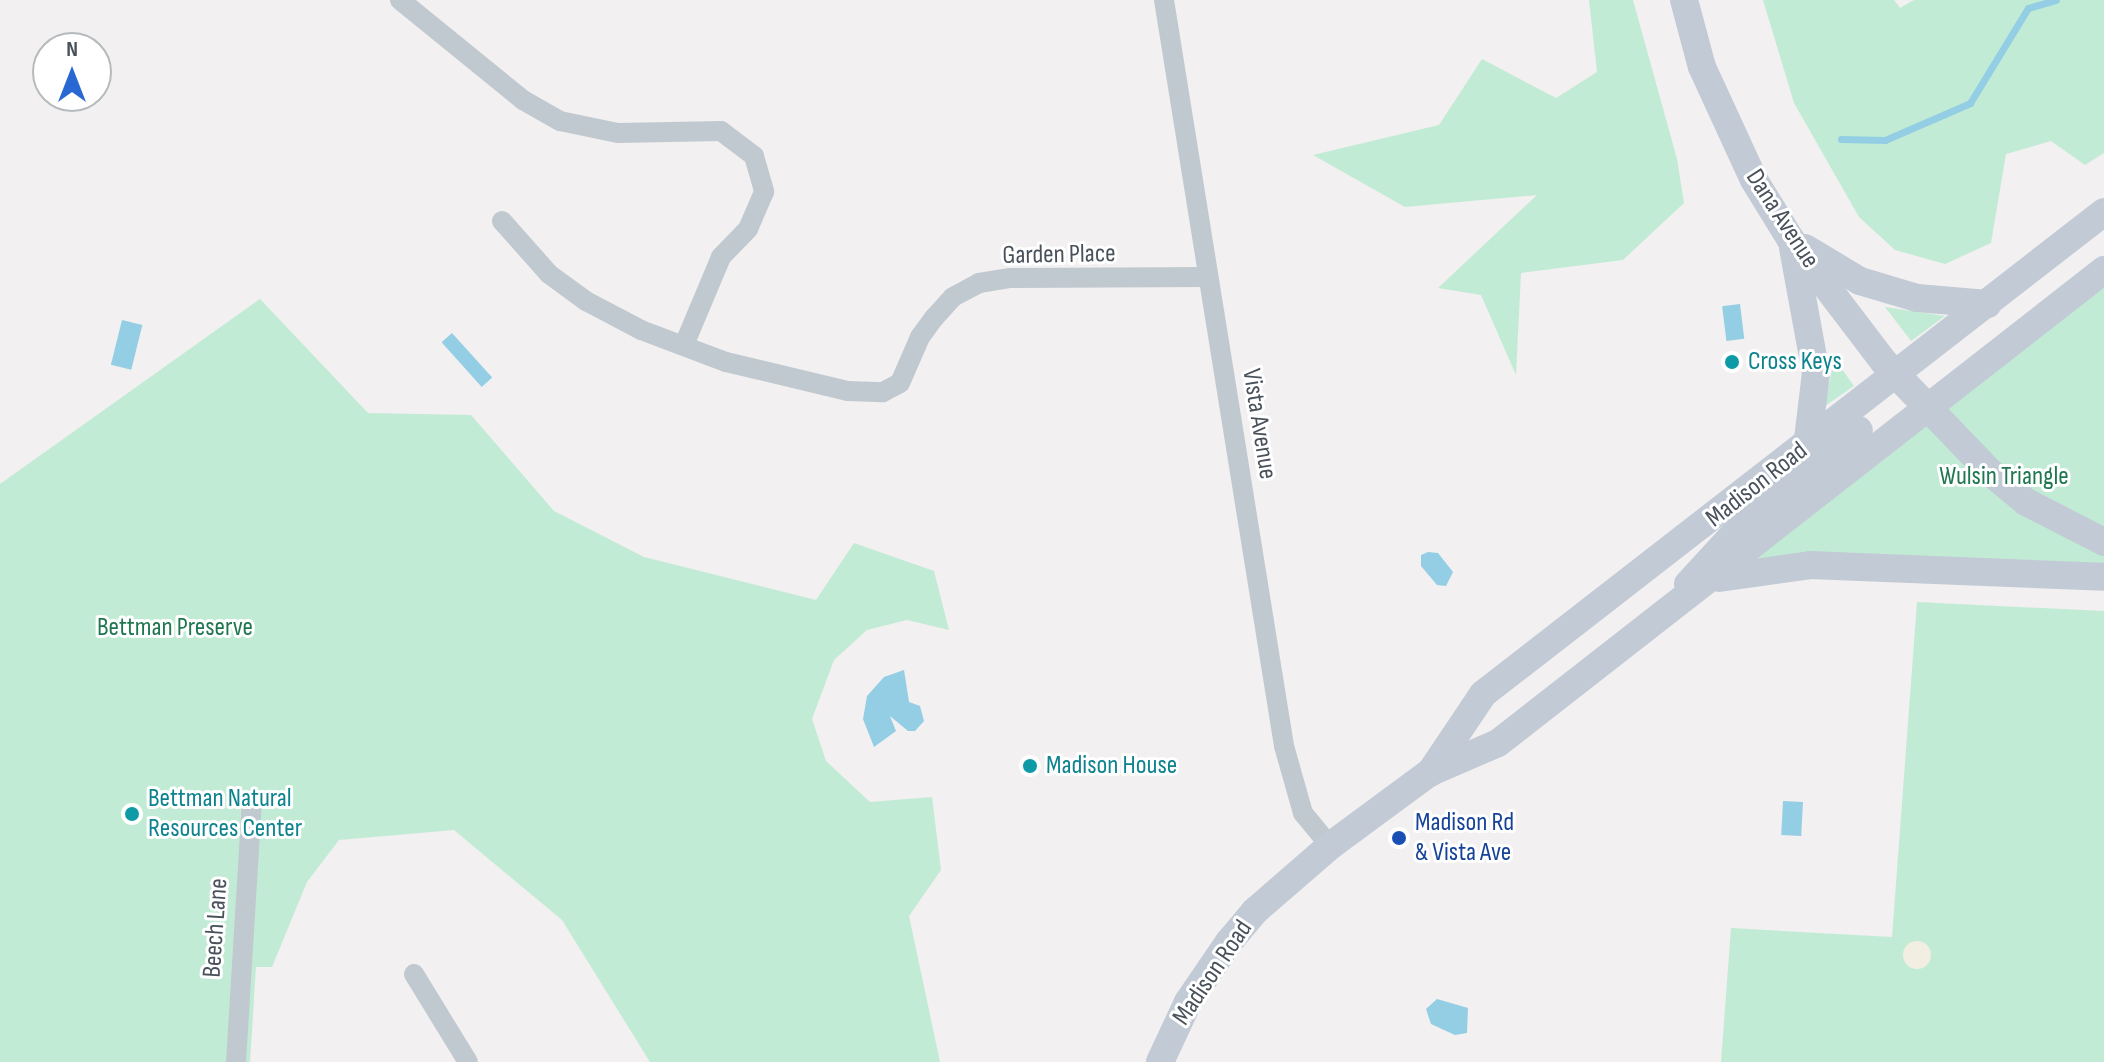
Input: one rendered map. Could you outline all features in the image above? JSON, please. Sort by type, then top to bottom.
[{"type":"main road","name":"Dana Avenue","points":[[1684,0],[1702,67],[1727,126],[1791,240],[1896,377],[2026,502],[2104,542]]},
{"type":"main road","name":"Madison Road","points":[[1429,773],[1483,694],[1807,447],[2104,212]]},
{"type":"main road","points":[[1791,240],[1860,281],[1917,298],[1988,304]]},
{"type":"main road","points":[[1791,240],[1816,373],[1807,447]]},
{"type":"main road","name":"Madison Road","points":[[1160,1062],[1188,1002],[1229,942],[1255,911],[1330,846],[1429,773],[1498,743],[1715,579],[2104,270]]},
{"type":"main road","points":[[1647,631],[1748,519],[1891,403],[1896,377]]},
{"type":"main road","points":[[1715,579],[1810,565],[2104,577]]},
{"type":"street","points":[[400,0],[523,100],[560,121],[618,133],[721,131],[754,156],[764,192],[748,229],[721,257],[684,345]]},
{"type":"street","name":"Vista Avenue","points":[[1164,0],[1294,793],[1330,846]]},
{"type":"street","name":"Garden Place","points":[[502,221],[549,274],[586,301],[684,345],[775,376],[848,391],[883,392],[900,383],[920,337],[953,297],[979,283],[1011,278],[1208,277]]},
{"type":"street","name":"Beech Lane","points":[[236,1062],[252,799]]},
{"type":"street","points":[[414,974],[468,1062]]},
{"type":"green space","points":[[1589,0],[1633,0],[1677,159],[1684,203],[1623,260],[1521,273],[1516,375],[1481,295],[1438,288],[1537,195],[1405,207],[1313,155],[1439,125],[1482,59],[1556,98],[1597,72]]},
{"type":"green space","points":[[1763,0],[1894,0],[1900,8],[1914,0],[2104,0],[2104,153],[2085,165],[2051,141],[2006,154],[1991,243],[1945,264],[1895,250],[1859,217],[1794,103]]},
{"type":"green space","name":"Wulsin Triangle","points":[[2104,270],[2104,577],[1715,579]]},
{"type":"green space","name":"Bettman Preserve","points":[[260,299],[368,413],[471,415],[554,511],[644,557],[816,600],[854,543],[934,571],[949,630],[907,620],[867,630],[834,660],[812,719],[826,761],[870,802],[932,797],[941,870],[909,916],[940,1062],[650,1062],[562,920],[454,830],[339,840],[307,882],[272,967],[256,967],[250,1062],[0,1062],[0,484]]},
{"type":"green space","points":[[1885,307],[1945,316],[1911,341]]},
{"type":"green space","points":[[1834,358],[1854,386],[1825,406]]},
{"type":"green space","points":[[1917,602],[2104,611],[2104,1062],[1721,1062],[1731,928],[1892,937]]},
{"type":"sand","points":[[1917,941],[1927,945],[1931,955],[1927,965],[1917,969],[1907,965],[1903,955],[1907,945]]},
{"type":"water","points":[[1740,304],[1744,339],[1726,341],[1722,306]]},
{"type":"water","points":[[122,320],[142,325],[131,370],[111,365]]},
{"type":"water","points":[[452,333],[492,378],[482,387],[442,342]]},
{"type":"water","points":[[1438,553],[1453,572],[1446,586],[1437,585],[1421,566],[1421,555]]},
{"type":"water","points":[[904,670],[909,702],[920,706],[924,721],[915,731],[908,731],[890,716],[896,731],[874,747],[863,719],[867,696],[884,677]]},
{"type":"water","points":[[1783,801],[1803,802],[1801,836],[1781,835]]},
{"type":"water","points":[[1437,999],[1468,1008],[1467,1033],[1455,1035],[1431,1024],[1426,1009]]},
{"type":"waterway","points":[[1841,139],[1885,140],[1970,103],[2028,8],[2056,0]]},
{"type":"place","name":"Cross Keys","points":[[1732,362]]},
{"type":"place","name":"Madison House","points":[[1030,766]]},
{"type":"place","name":"Bettman Natural Resources Center","points":[[132,814]]},
{"type":"place","name":"Madison Rd & Vista Ave","points":[[1399,838]]}]
